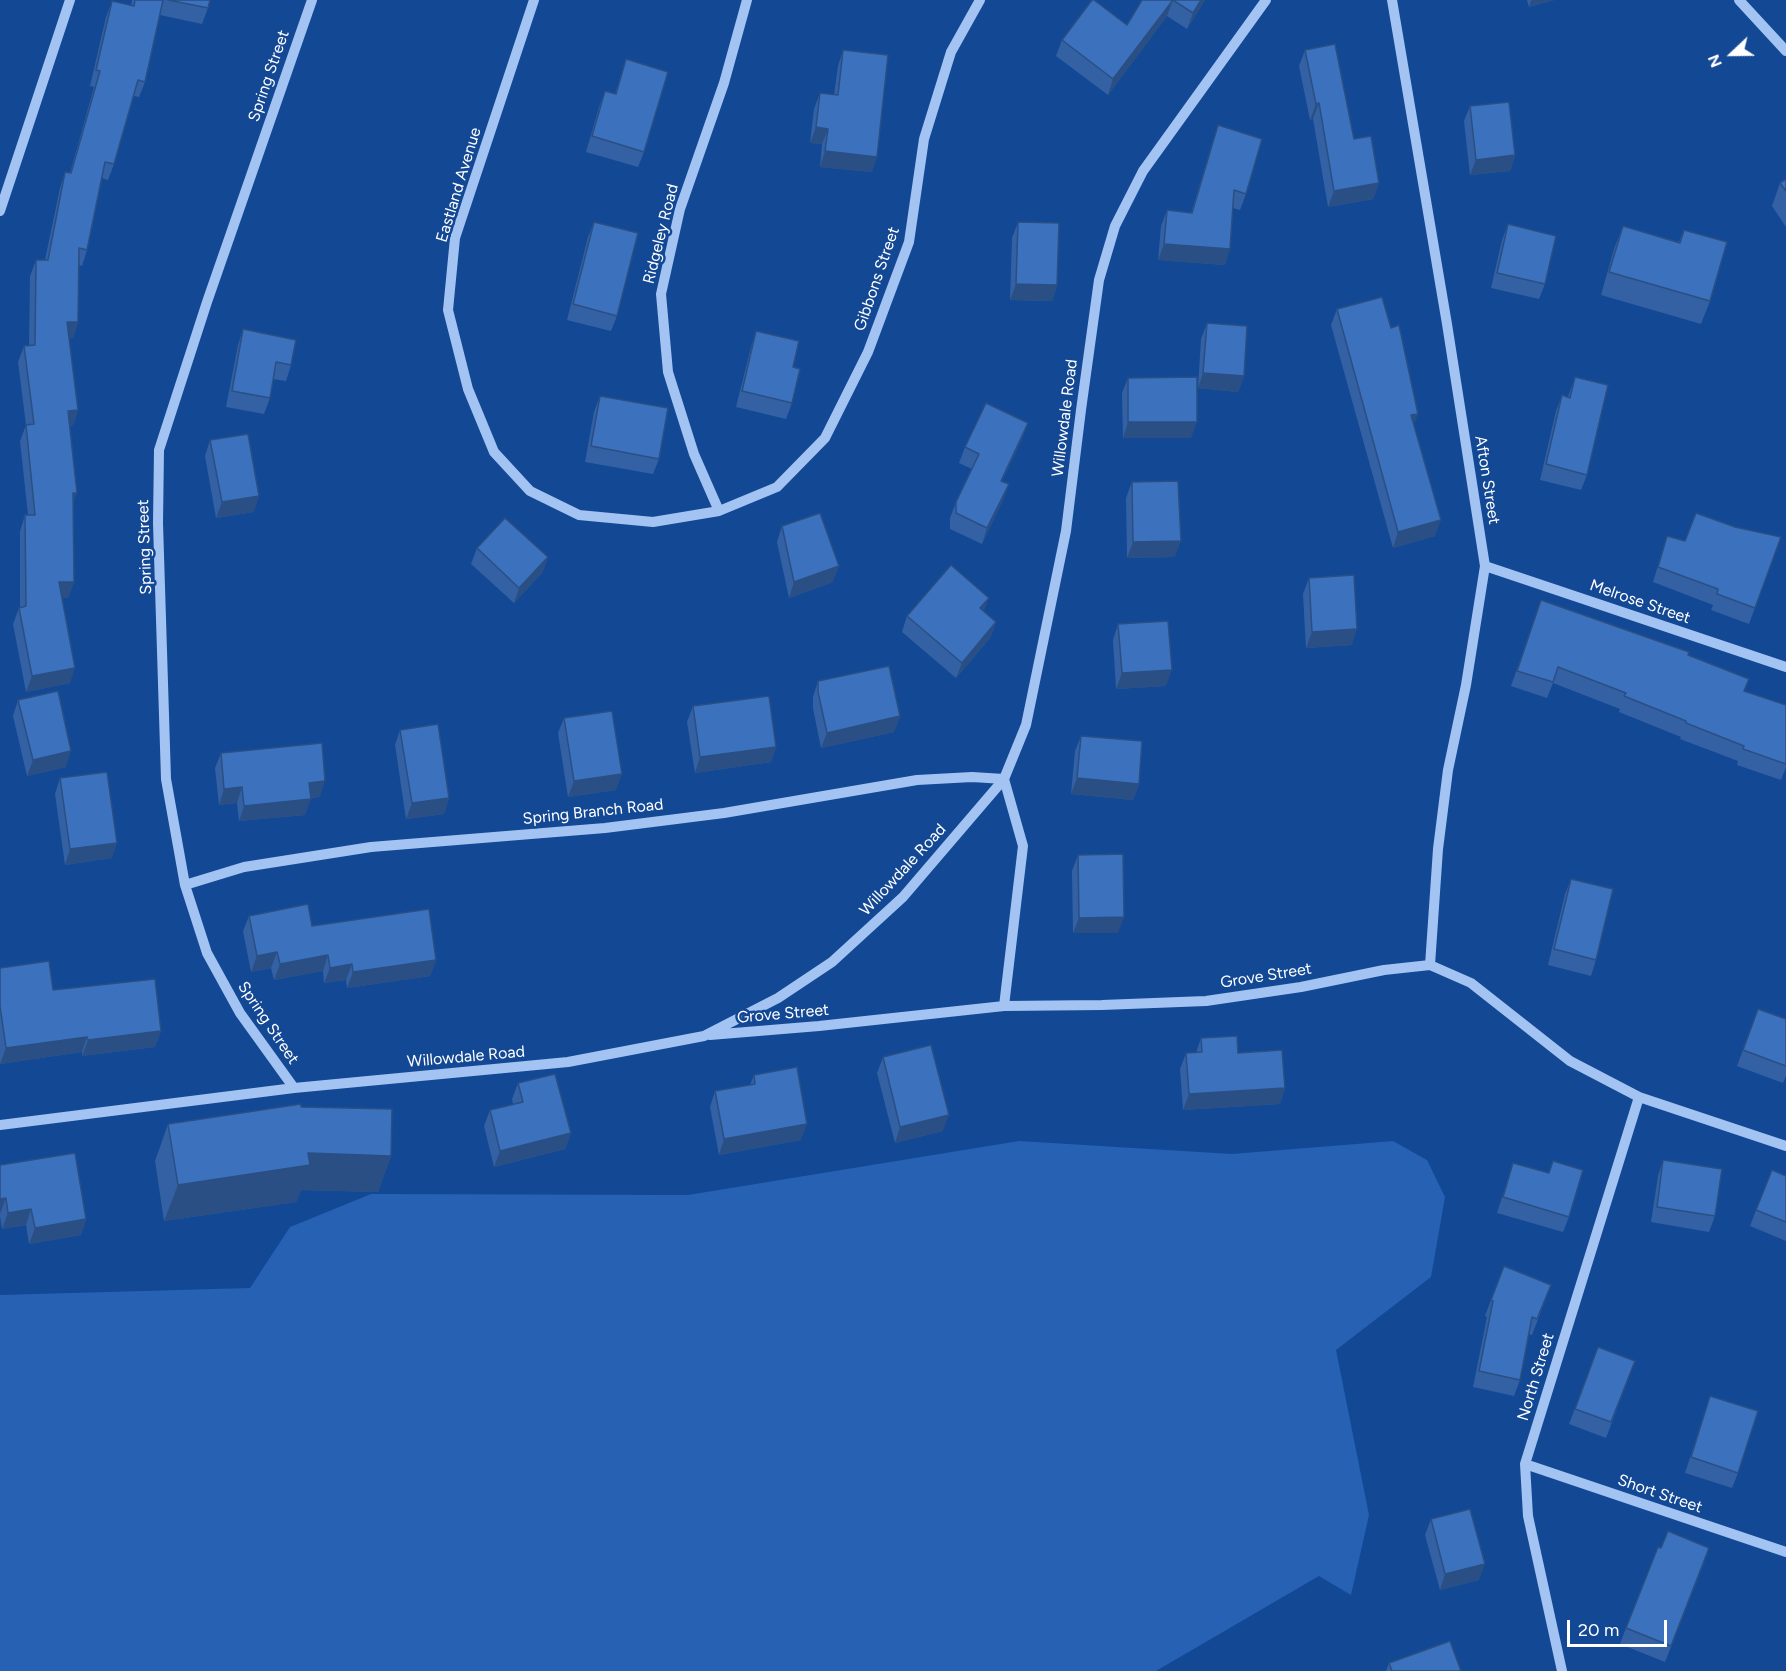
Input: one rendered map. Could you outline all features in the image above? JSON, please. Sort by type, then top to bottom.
[{"type":"street","points":[[0,211],[70,0]]},
{"type":"street","name":"Spring Street","points":[[294,1088],[240,1013],[207,953],[185,885],[166,779],[158,523],[159,450],[207,302],[312,0]]},
{"type":"street","name":"Eastland Avenue","points":[[534,0],[455,238],[448,310],[468,389],[494,452],[530,491],[579,515],[653,522],[719,511]]},
{"type":"street","name":"Ridgeley Road","points":[[719,511],[694,454],[668,372],[661,294],[680,208],[724,83],[747,0]]},
{"type":"street","name":"Gibbons Street","points":[[719,511],[777,487],[825,438],[868,352],[909,242],[924,139],[951,52],[980,0]]},
{"type":"street","name":"Willowdale Road","points":[[0,1125],[294,1088],[567,1062],[704,1035],[778,998],[832,962],[903,897],[1004,779],[1026,724],[1066,531],[1099,280],[1115,226],[1143,171],[1266,0]]},
{"type":"street","name":"Afton Street","points":[[1392,0],[1485,566],[1466,686],[1448,770],[1438,849],[1430,965]]},
{"type":"street","points":[[1739,0],[1785,46]]},
{"type":"street","name":"Melrose Street","points":[[1485,566],[1786,667]]},
{"type":"street","name":"Spring Branch Road","points":[[185,885],[244,867],[371,847],[605,828],[724,813],[917,780],[972,777],[1004,779]]},
{"type":"street","points":[[1004,779],[1023,846],[1004,1006]]},
{"type":"street","name":"Grove Street","points":[[704,1035],[819,1026],[1004,1006],[1102,1005],[1206,1000],[1301,987],[1384,970],[1430,965],[1472,983],[1570,1061],[1639,1097],[1786,1146]]},
{"type":"street","name":"North Street","points":[[1562,1671],[1528,1516],[1525,1464],[1639,1097]]},
{"type":"street","name":"Short Street","points":[[1525,1464],[1786,1552]]},
{"type":"shaded area","points":[[1019,1141],[1232,1154],[1393,1141],[1427,1160],[1445,1197],[1431,1277],[1336,1350],[1369,1515],[1351,1595],[1319,1576],[1156,1671],[0,1671],[0,1295],[250,1288],[290,1227],[371,1194],[688,1195]]},
{"type":"building","points":[[135,0],[163,0],[145,82],[138,80],[114,164],[105,162],[87,250],[79,248],[78,322],[67,322],[78,410],[68,411],[77,493],[73,493],[74,582],[59,582],[75,668],[32,676],[19,608],[26,606],[25,515],[35,515],[26,425],[34,424],[24,346],[35,345],[36,260],[48,260],[65,172],[71,173],[100,71],[96,70],[112,1],[134,6]]},
{"type":"building","points":[[168,0],[210,0],[208,8]]},
{"type":"building","points":[[1092,0],[1127,25],[1142,0],[1173,0],[1113,79],[1062,40]]},
{"type":"building","points":[[1173,0],[1201,0],[1193,13]]},
{"type":"building","points":[[1335,44],[1354,139],[1371,136],[1379,183],[1334,191],[1319,103],[1316,104],[1305,50]]},
{"type":"building","points":[[843,50],[888,55],[877,157],[825,151],[828,129],[816,127],[820,93],[838,95]]},
{"type":"building","points":[[626,59],[668,72],[644,152],[592,136],[605,91],[616,94]]},
{"type":"building","points":[[1509,102],[1515,155],[1476,160],[1470,106]]},
{"type":"building","points":[[1218,125],[1262,139],[1246,194],[1234,190],[1230,249],[1164,244],[1167,210],[1192,213]]},
{"type":"building","points":[[1786,179],[1786,191],[1780,183]]},
{"type":"building","points":[[594,222],[638,233],[617,316],[573,304]]},
{"type":"building","points":[[1018,222],[1059,223],[1057,285],[1016,284]]},
{"type":"building","points":[[1508,224],[1556,236],[1545,284],[1497,273]]},
{"type":"building","points":[[1623,226],[1680,243],[1684,230],[1727,242],[1710,301],[1609,272]]},
{"type":"building","points":[[1382,297],[1391,328],[1399,325],[1418,414],[1411,415],[1441,520],[1398,532],[1337,309]]},
{"type":"building","points":[[1207,323],[1247,326],[1244,376],[1203,373]]},
{"type":"building","points":[[243,329],[296,340],[291,365],[276,362],[270,398],[232,391]]},
{"type":"building","points":[[756,331],[799,341],[793,367],[800,369],[792,403],[742,391]]},
{"type":"building","points":[[1197,377],[1197,422],[1128,422],[1128,378]]},
{"type":"building","points":[[1575,377],[1608,385],[1587,475],[1546,464],[1562,395],[1570,398]]},
{"type":"building","points":[[600,396],[668,408],[659,459],[591,446]]},
{"type":"building","points":[[986,403],[1028,423],[1001,481],[1009,484],[987,528],[956,513],[956,502],[979,454],[965,447]]},
{"type":"building","points":[[248,434],[259,496],[222,502],[210,440]]},
{"type":"building","points":[[1178,481],[1181,541],[1133,542],[1132,482]]},
{"type":"building","points":[[820,513],[839,566],[794,582],[782,526]]},
{"type":"building","points":[[1696,513],[1735,527],[1781,537],[1755,608],[1717,594],[1718,589],[1658,567],[1667,536],[1685,541]]},
{"type":"building","points":[[505,518],[548,557],[519,588],[477,548]]},
{"type":"building","points":[[951,565],[989,598],[980,608],[996,622],[962,663],[907,616]]},
{"type":"building","points":[[1354,575],[1357,629],[1312,632],[1309,578]]},
{"type":"building","points":[[1541,600],[1689,652],[1688,655],[1749,679],[1744,691],[1786,705],[1786,764],[1743,749],[1744,746],[1624,696],[1626,693],[1558,667],[1553,682],[1517,671]]},
{"type":"building","points":[[1168,621],[1172,670],[1122,673],[1118,624]]},
{"type":"building","points":[[889,666],[900,716],[827,733],[818,692],[818,681]]},
{"type":"building","points":[[58,691],[71,751],[33,760],[18,700]]},
{"type":"building","points":[[769,696],[776,747],[700,757],[693,706]]},
{"type":"building","points":[[612,711],[622,774],[574,781],[564,718]]},
{"type":"building","points":[[438,724],[449,798],[412,803],[400,730]]},
{"type":"building","points":[[1081,736],[1142,741],[1139,784],[1077,778]]},
{"type":"building","points":[[322,743],[325,781],[309,783],[311,799],[244,806],[242,787],[224,789],[221,753]]},
{"type":"building","points":[[107,772],[117,843],[70,849],[60,778]]},
{"type":"building","points":[[1123,854],[1124,917],[1079,918],[1078,855]]},
{"type":"building","points":[[1571,879],[1613,889],[1596,960],[1554,949]]},
{"type":"building","points":[[308,904],[312,926],[429,909],[436,960],[353,972],[352,964],[330,968],[328,955],[280,964],[277,952],[257,956],[249,916]]},
{"type":"building","points":[[49,961],[53,990],[155,979],[161,1031],[88,1040],[87,1037],[6,1048],[0,1006],[0,968]]},
{"type":"building","points":[[1758,1009],[1786,1019],[1786,1066],[1743,1050]]},
{"type":"building","points":[[1237,1036],[1238,1053],[1282,1050],[1285,1088],[1189,1094],[1186,1053],[1202,1052],[1201,1038]]},
{"type":"building","points":[[931,1045],[949,1115],[900,1127],[883,1057]]},
{"type":"building","points":[[797,1067],[807,1124],[724,1139],[715,1091],[755,1084],[754,1075]]},
{"type":"building","points":[[555,1074],[571,1133],[500,1151],[490,1110],[523,1102],[518,1083]]},
{"type":"building","points":[[301,1104],[301,1107],[392,1109],[391,1156],[308,1153],[310,1165],[178,1185],[168,1124]]},
{"type":"building","points":[[75,1153],[86,1219],[35,1228],[31,1209],[8,1213],[6,1198],[0,1199],[0,1165]]},
{"type":"building","points":[[1663,1160],[1722,1169],[1715,1216],[1657,1207]]},
{"type":"building","points":[[1553,1161],[1583,1170],[1569,1217],[1503,1197],[1513,1163],[1549,1173]]},
{"type":"building","points":[[1772,1170],[1786,1176],[1786,1222],[1756,1210]]},
{"type":"building","points":[[1504,1266],[1551,1285],[1537,1319],[1532,1317],[1520,1380],[1479,1371],[1493,1301],[1491,1300]]},
{"type":"building","points":[[1598,1347],[1635,1361],[1611,1422],[1575,1409]]},
{"type":"building","points":[[1710,1396],[1758,1411],[1738,1473],[1691,1457]]},
{"type":"building","points":[[1470,1509],[1485,1564],[1445,1574],[1431,1519]]},
{"type":"building","points":[[1668,1531],[1709,1548],[1671,1646],[1626,1628],[1658,1547],[1661,1548]]},
{"type":"building","points":[[1450,1641],[1461,1671],[1392,1671],[1389,1663]]}]
